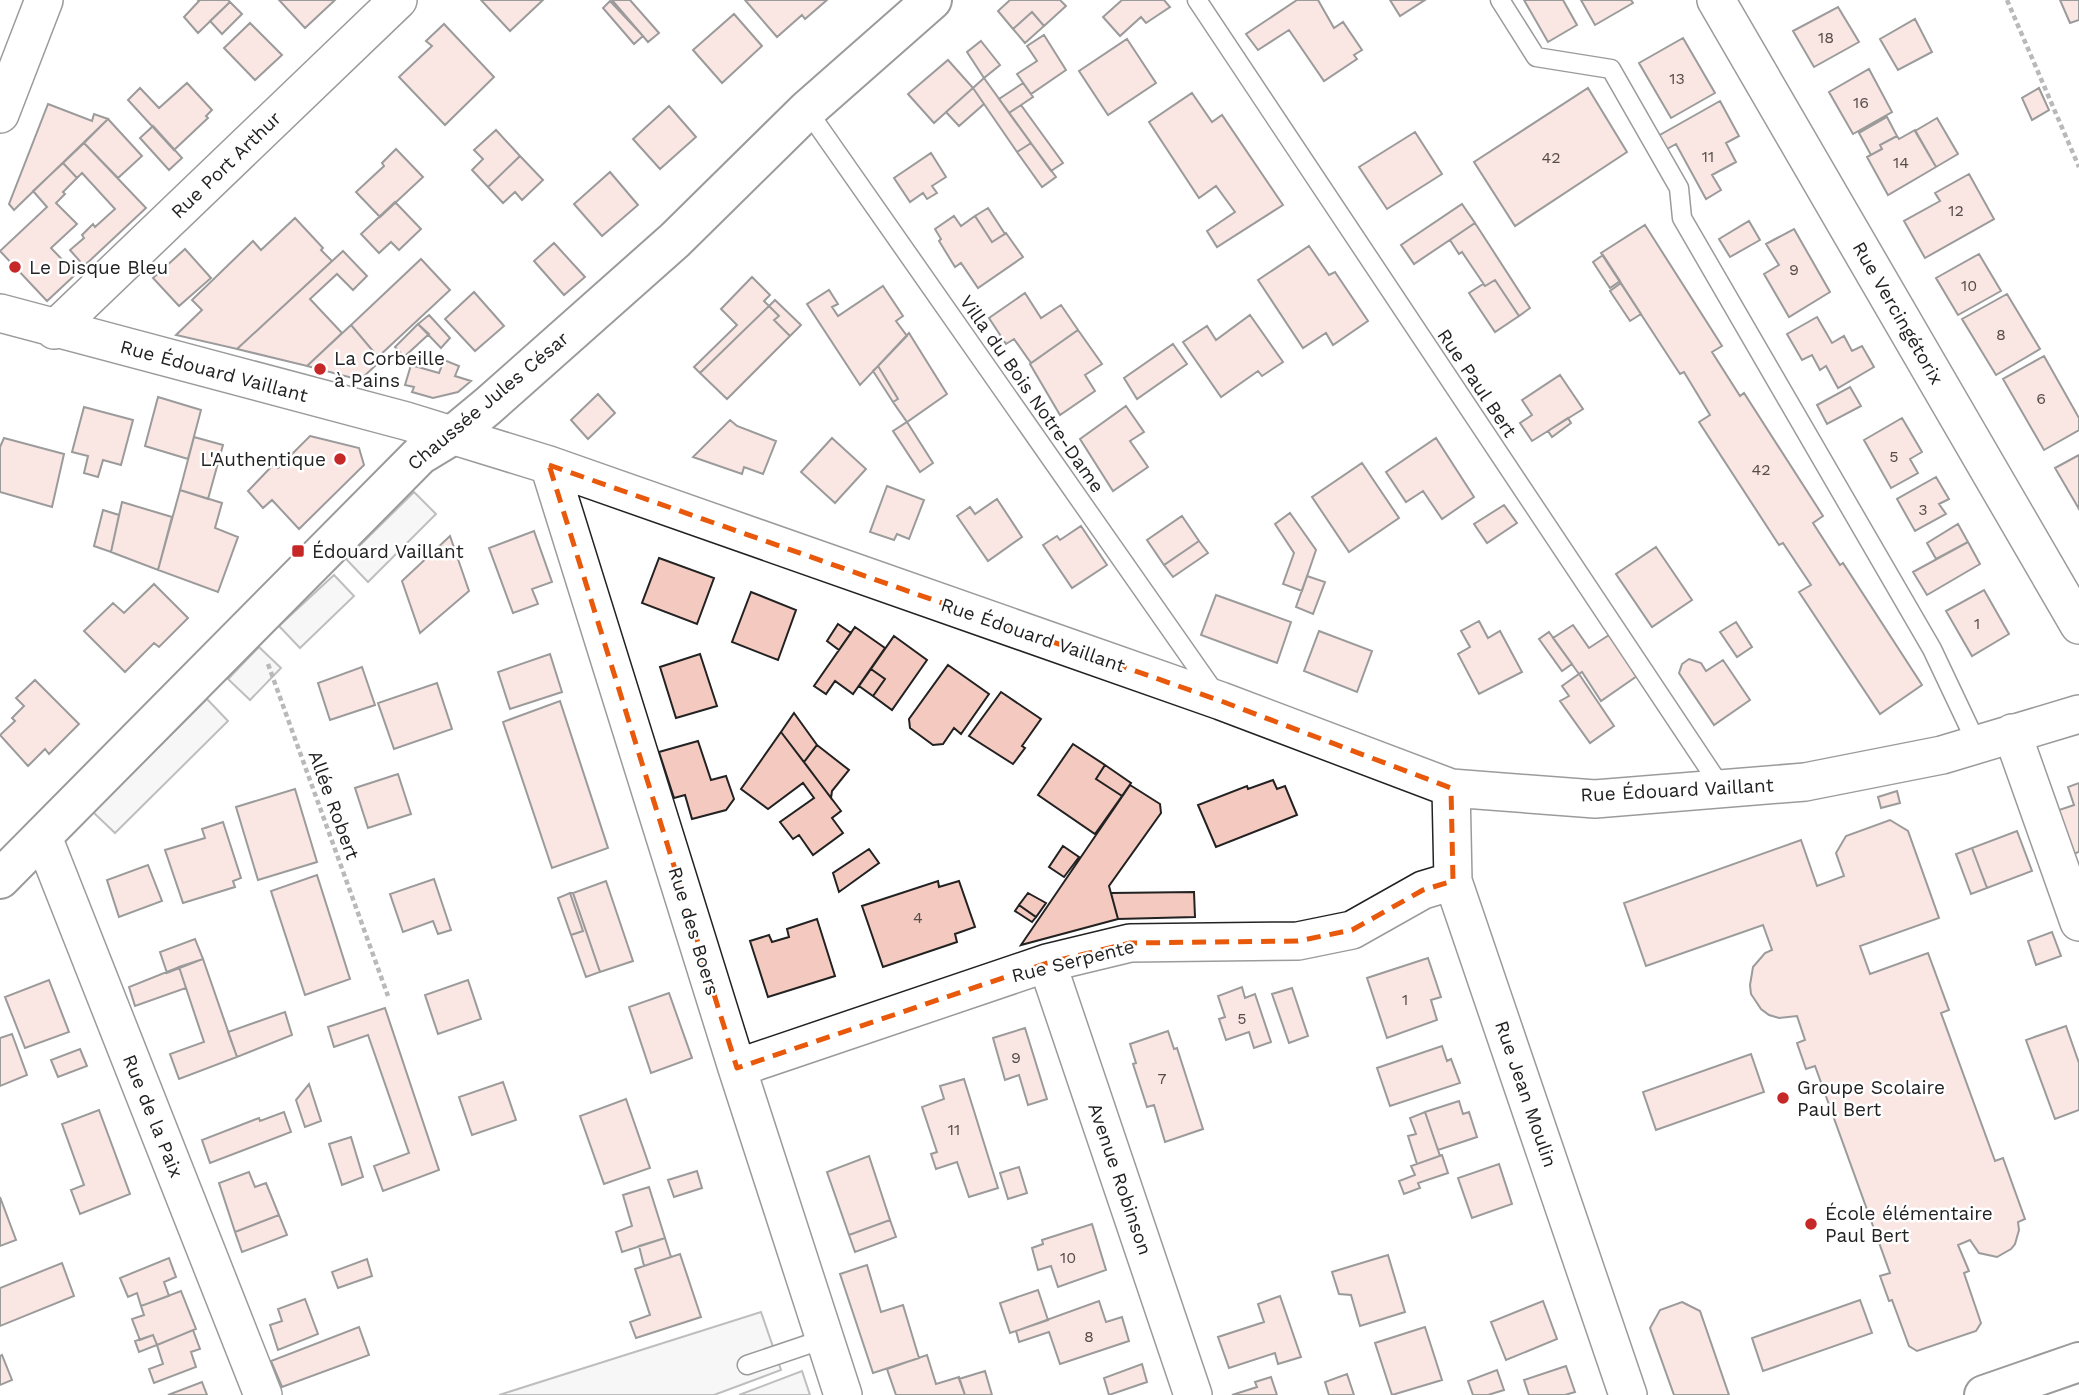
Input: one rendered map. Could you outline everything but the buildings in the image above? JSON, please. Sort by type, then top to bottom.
[{"type":"street","points":[[0,114],[44,0]]},
{"type":"street","name":"Rue Port Arthur","points":[[54,330],[398,0]]},
{"type":"street","name":"Chaussée Jules César","points":[[0,879],[420,455],[453,435],[675,240],[807,110],[932,0]]},
{"type":"street","name":"Rue Vercingétorix","points":[[1716,0],[2079,625]]},
{"type":"street","name":"Rue Édouard Vaillant","points":[[0,313],[54,330],[453,435],[549,466],[1222,701],[1451,788],[1595,799],[1805,782],[1942,755],[2079,714]]},
{"type":"street","name":"Rue des Boers","points":[[549,466],[737,1068],[843,1395]]},
{"type":"street","points":[[2012,733],[2079,922]]},
{"type":"street","name":"Rue Jean Moulin","points":[[1451,788],[1452,881],[1628,1395]]},
{"type":"street","name":"Rue de la Paix","points":[[43,837],[263,1395]]},
{"type":"street","name":"Rue Serpente","points":[[737,1068],[1047,963],[1130,943],[1298,941],[1352,930],[1423,890],[1452,881]]},
{"type":"street","name":"Avenue Robinson","points":[[1047,963],[1193,1395]]},
{"type":"street","points":[[1984,1395],[2079,1362]]},
{"type":"lane","name":"Rue Paul Bert","points":[[1197,0],[1723,790]]},
{"type":"lane","points":[[1500,0],[1536,57],[1611,69],[1679,188],[1682,218],[1931,649],[1977,744]]},
{"type":"lane","name":"Villa du Bois Notre-Dame","points":[[807,110],[1222,701]]},
{"type":"lane","points":[[747,1365],[824,1339]]},
{"type":"path","points":[[2007,0],[2079,167]]},
{"type":"path","name":"Allée Robert","points":[[254,624],[388,996]]},
{"type":"highlighted area","points":[[549,465],[1221,701],[1451,788],[1453,881],[1423,890],[1352,930],[1298,941],[1130,943],[1047,963],[737,1068]]},
{"type":"shaded area","points":[[414,492],[436,514],[368,582],[346,559]]},
{"type":"shaded area","points":[[334,575],[354,596],[300,648],[279,626]]},
{"type":"shaded area","points":[[259,647],[281,668],[250,700],[228,679]]},
{"type":"shaded area","points":[[207,699],[228,721],[115,833],[93,812]]},
{"type":"shaded area","points":[[761,1312],[781,1370],[714,1395],[499,1395]]},
{"type":"shaded area","points":[[802,1371],[810,1395],[739,1395]]},
{"type":"place","name":"Le Disque Bleu","points":[[15,267]]},
{"type":"place","name":"La Corbeille à Pains","points":[[320,369]]},
{"type":"place","name":"L'Authentique","points":[[340,459]]},
{"type":"place","name":"Édouard Vaillant","points":[[298,551]]},
{"type":"place","name":"Groupe Scolaire Paul Bert","points":[[1783,1098]]},
{"type":"place","name":"École élémentaire Paul Bert","points":[[1811,1224]]}]
